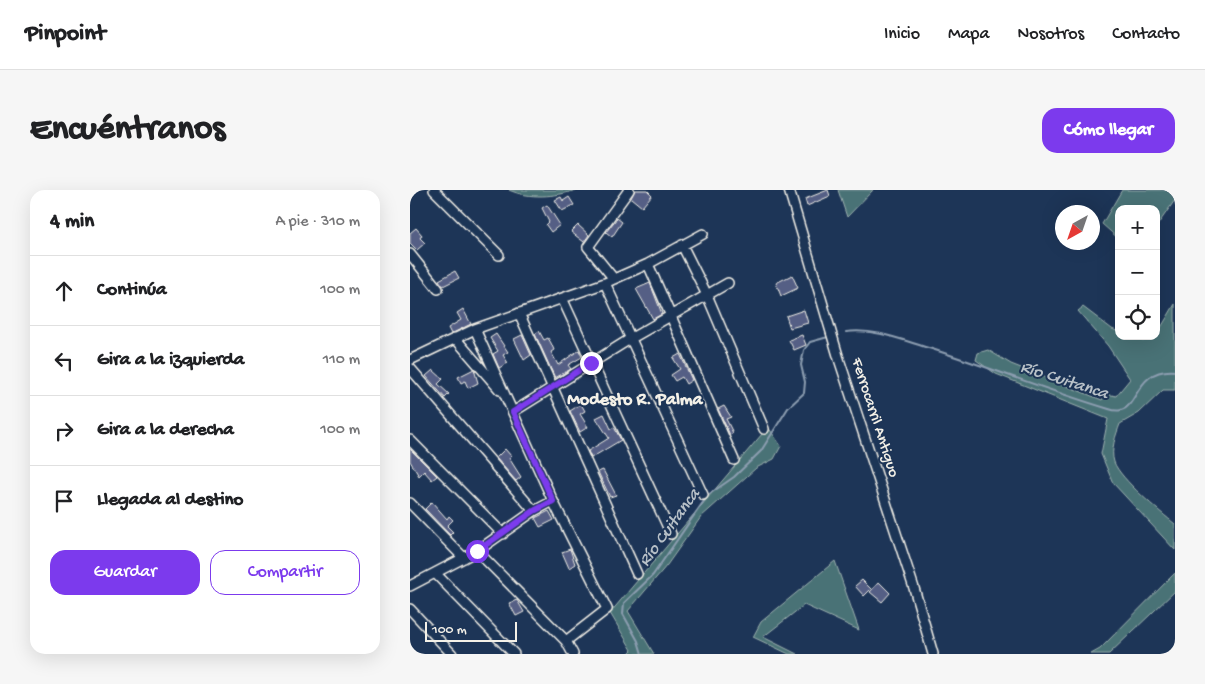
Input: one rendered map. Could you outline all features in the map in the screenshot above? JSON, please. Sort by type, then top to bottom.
[{"type":"street","points":[[434,190],[499,255]]},
{"type":"street","points":[[614,279],[588,247],[630,190]]},
{"type":"street","name":"Ferrocarril Antiguo","points":[[789,190],[839,359],[914,588],[933,654]]},
{"type":"street","points":[[410,360],[475,329],[605,283],[648,264],[703,234]]},
{"type":"street","points":[[682,245],[706,295],[764,429]]},
{"type":"street","points":[[410,254],[438,288]]},
{"type":"street","points":[[648,264],[734,460]]},
{"type":"street","points":[[605,283],[703,495]]},
{"type":"street","points":[[513,412],[630,339],[728,283]]},
{"type":"street","points":[[562,298],[671,534]]},
{"type":"street","points":[[519,313],[638,574]]},
{"type":"street","points":[[475,329],[553,501],[607,609],[566,642]]},
{"type":"street","points":[[455,338],[508,400]]},
{"type":"street","points":[[410,368],[534,511]]},
{"type":"street","points":[[410,440],[503,534]]},
{"type":"street","points":[[410,586],[477,551],[534,511],[553,501]]},
{"type":"street","points":[[410,503],[464,558]]},
{"type":"street","points":[[477,551],[566,642],[573,654]]},
{"type":"street","points":[[435,574],[514,654]]},
{"type":"street","points":[[410,609],[452,654]]},
{"type":"green space","points":[[509,190],[576,190],[559,194],[533,196]]},
{"type":"green space","points":[[838,190],[873,190],[847,217]]},
{"type":"green space","points":[[1122,190],[1175,190],[1175,200],[1160,221],[1160,205],[1115,205],[1115,235],[1102,224]]},
{"type":"green space","points":[[1175,304],[1175,390],[1163,390],[1139,413],[1120,424],[1114,443],[1113,457],[1114,462],[1124,477],[1141,495],[1175,524],[1175,550],[1113,483],[1101,454],[1108,419],[996,374],[976,360],[978,353],[988,350],[1011,364],[1102,400],[1107,394],[1116,396],[1130,379],[1108,346],[1078,311],[1083,307],[1115,330],[1115,340],[1160,340],[1160,329]]},
{"type":"green space","points":[[768,427],[781,446],[774,459],[756,468],[701,517],[667,565],[628,611],[654,654],[628,654],[632,650],[610,613]]},
{"type":"green space","points":[[835,561],[859,630],[804,605],[763,637],[797,654],[789,654],[753,637],[761,622]]},
{"type":"green space","points":[[1175,573],[1175,591],[1109,654],[1091,654],[1100,649]]},
{"type":"building","points":[[635,190],[647,190],[652,195],[642,207],[631,198]]},
{"type":"building","points":[[828,190],[830,196],[807,206],[805,199]]},
{"type":"building","points":[[561,197],[563,201],[569,197],[574,205],[562,211],[555,200]]},
{"type":"building","points":[[547,205],[560,225],[551,232],[546,225],[549,222],[542,208]]},
{"type":"building","points":[[617,218],[622,222],[612,237],[606,232]]},
{"type":"building","points":[[578,225],[589,235],[584,242],[571,232]]},
{"type":"building","points":[[416,228],[422,235],[420,238],[425,243],[417,250],[410,243],[410,233]]},
{"type":"building","points":[[455,271],[459,278],[443,286],[439,280]]},
{"type":"building","points":[[792,275],[798,288],[781,296],[776,283]]},
{"type":"building","points":[[650,283],[662,314],[653,319],[636,289]]},
{"type":"building","points":[[463,309],[471,324],[451,334],[448,328],[461,320],[457,313]]},
{"type":"building","points":[[804,310],[808,323],[790,328],[786,316]]},
{"type":"building","points":[[539,331],[544,340],[548,338],[551,343],[554,350],[551,352],[558,365],[579,350],[582,357],[568,365],[571,369],[555,378],[535,334]]},
{"type":"building","points":[[496,334],[508,352],[503,355],[508,363],[499,368],[493,354],[498,351],[490,338]]},
{"type":"building","points":[[522,335],[531,355],[524,360],[514,339]]},
{"type":"building","points":[[802,335],[806,345],[794,350],[789,340]]},
{"type":"building","points":[[680,354],[692,380],[686,384],[682,377],[675,381],[671,375],[680,369],[673,358]]},
{"type":"building","points":[[474,369],[478,383],[468,388],[465,381],[461,383],[458,377]]},
{"type":"building","points":[[433,370],[443,379],[438,384],[449,394],[445,398],[426,376]]},
{"type":"building","points":[[581,404],[585,411],[580,414],[588,427],[580,432],[570,411]]},
{"type":"building","points":[[724,406],[731,417],[726,419],[733,433],[730,435],[718,409]]},
{"type":"building","points":[[604,414],[611,429],[614,427],[621,440],[591,458],[588,451],[609,438],[596,418]]},
{"type":"building","points":[[410,449],[437,476],[432,480],[424,471],[419,476],[410,461]]},
{"type":"building","points":[[505,449],[511,456],[509,458],[521,477],[516,481],[496,458]]},
{"type":"building","points":[[603,470],[616,495],[610,497],[598,472]]},
{"type":"building","points":[[432,502],[447,519],[449,516],[453,520],[447,526],[453,532],[450,535],[425,509]]},
{"type":"building","points":[[549,511],[554,520],[540,527],[535,518]]},
{"type":"building","points":[[570,549],[575,564],[569,568],[562,552]]},
{"type":"building","points":[[862,580],[871,589],[864,596],[855,586]]},
{"type":"building","points":[[879,582],[890,593],[882,602],[870,592]]},
{"type":"building","points":[[517,600],[524,612],[516,616],[509,603]]},
{"type":"waterway","name":"Río Cuitanca","points":[[846,332],[868,332],[900,339],[1064,395],[1115,410],[1127,407],[1145,381],[1152,375],[1175,371]]},
{"type":"waterway","name":"Río Cuitanca","points":[[642,654],[638,641],[623,614],[624,603],[653,575],[708,495],[734,477],[761,451],[788,408],[804,393],[805,382],[801,365],[804,350],[810,342],[828,337]]},
{"type":"district","name":"Modesto R. Palma","points":[[635,400]]},
{"type":"route","points":[[477,551],[534,511],[553,501],[513,412],[591,363]]}]
